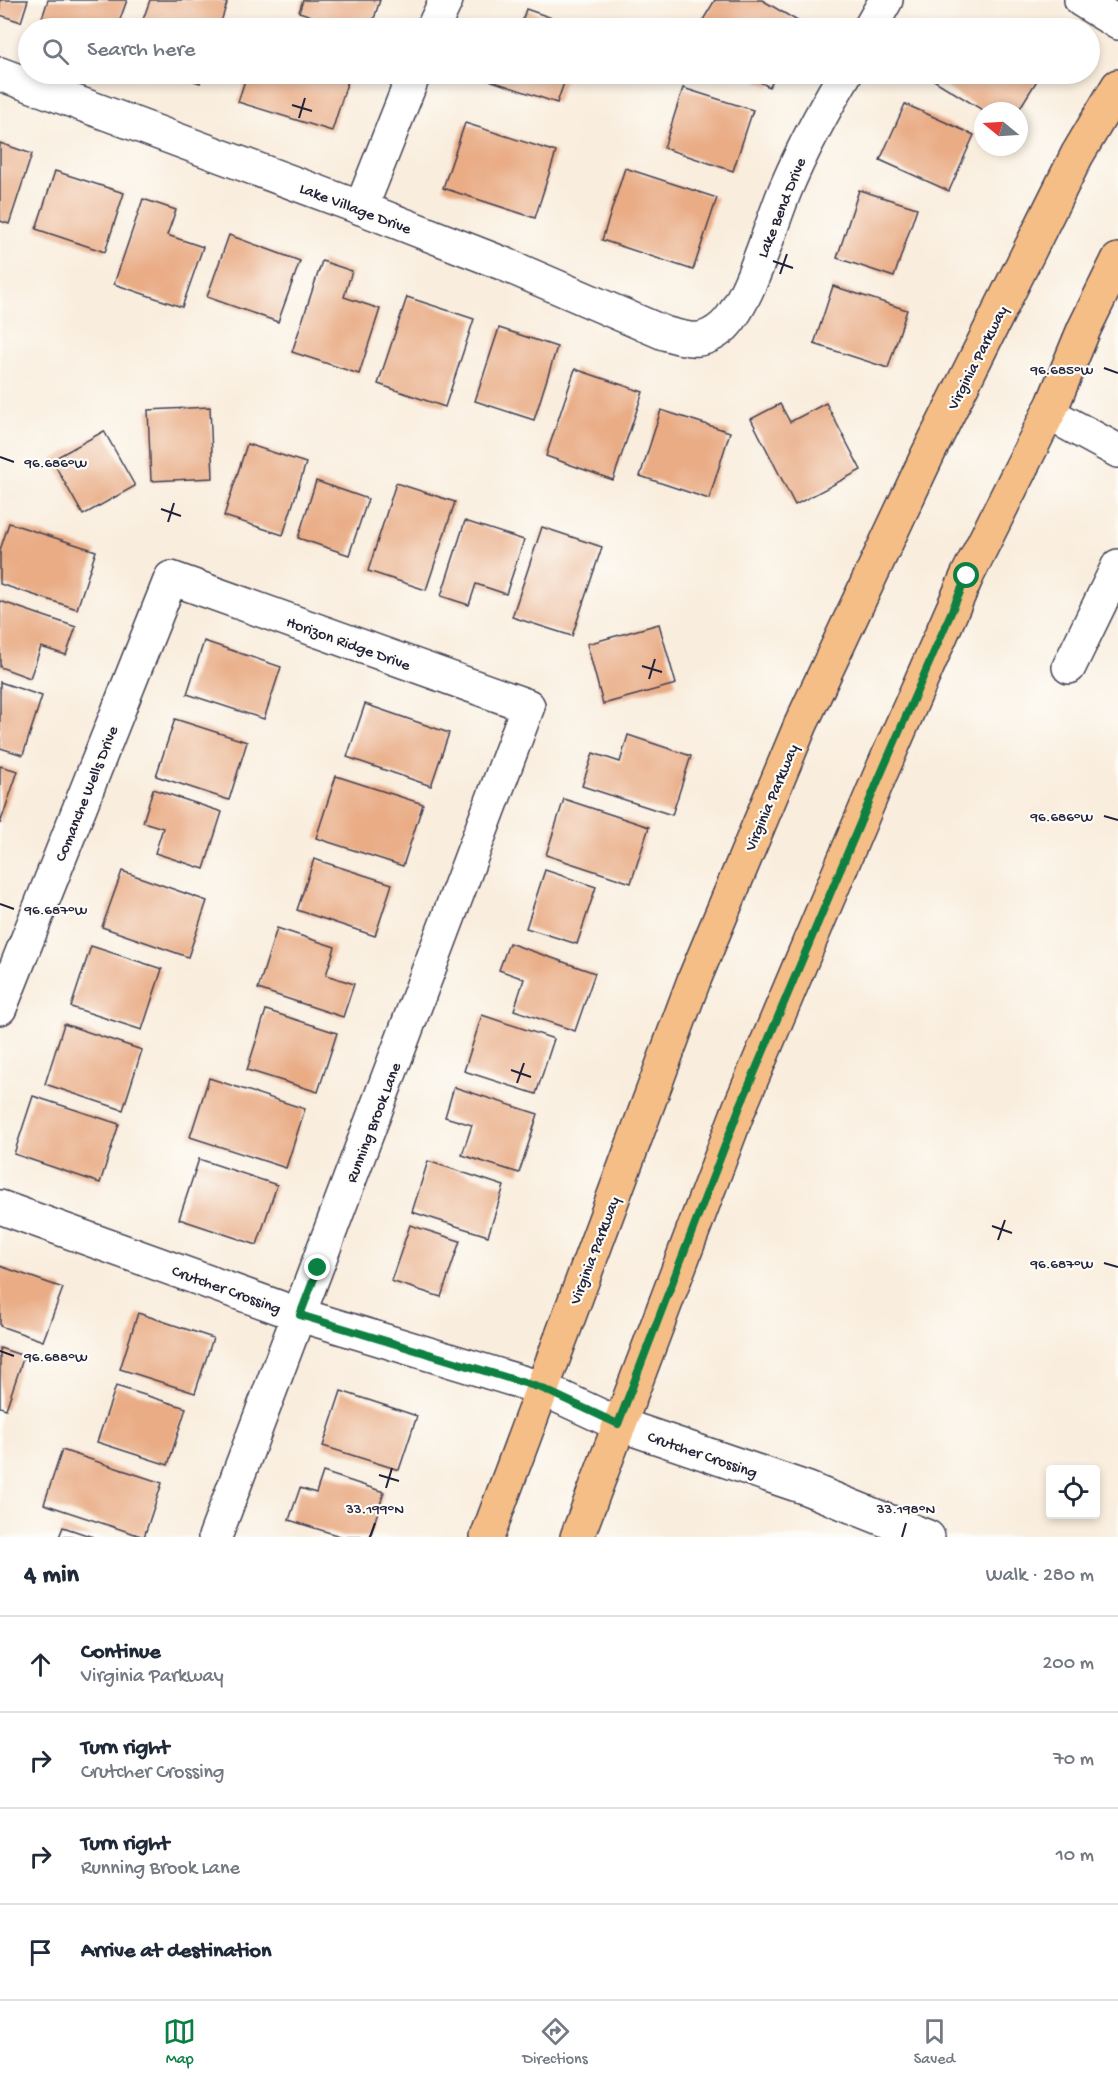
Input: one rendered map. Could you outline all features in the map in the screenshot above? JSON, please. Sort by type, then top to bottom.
[{"type":"main road","name":"Virginia Parkway","points":[[487,1537],[694,980],[801,724],[944,422],[1077,155],[1118,86]]},
{"type":"main road","points":[[577,1537],[739,1109],[870,797],[967,576],[1048,413],[1084,329],[1118,260]]},
{"type":"street","points":[[438,18],[446,0]]},
{"type":"street","points":[[876,18],[886,0]]},
{"type":"street","points":[[1081,0],[1118,23]]},
{"type":"street","name":"Lake Village Drive","points":[[0,74],[18,81]]},
{"type":"street","name":"Lake Village Drive","points":[[27,84],[361,208],[504,264],[664,333],[690,341],[710,336]]},
{"type":"street","points":[[361,208],[410,84]]},
{"type":"street","name":"Lake Bend Drive","points":[[710,336],[725,324],[744,295],[786,188],[810,135],[838,84]]},
{"type":"street","points":[[1048,413],[1118,451]]},
{"type":"street","points":[[1069,666],[1118,566]]},
{"type":"street","name":"Horizon Ridge Drive","points":[[171,578],[528,706]]},
{"type":"street","name":"Comanche Wells Drive","points":[[0,1008],[171,578]]},
{"type":"street","name":"Running Brook Lane","points":[[215,1537],[528,706]]},
{"type":"street","name":"Crutcher Crossing","points":[[0,1207],[300,1315],[541,1388],[618,1424],[806,1488],[910,1534]]},
{"type":"building","points":[[0,0],[28,0],[22,18],[18,18],[18,21],[0,15]]},
{"type":"building","points":[[48,0],[127,0],[121,18],[42,18]]},
{"type":"building","points":[[150,0],[218,0],[227,3],[222,18],[144,18]]},
{"type":"building","points":[[303,0],[380,0],[374,18],[318,18],[299,12]]},
{"type":"building","points":[[715,0],[762,0],[792,18],[704,18]]},
{"type":"building","points":[[526,9],[552,18],[523,18]]},
{"type":"building","points":[[244,84],[347,84],[332,131],[238,102]]},
{"type":"building","points":[[501,84],[564,84],[557,103]]},
{"type":"building","points":[[940,84],[1035,84],[1024,102],[974,102],[974,105]]},
{"type":"building","points":[[683,88],[753,110],[733,171],[664,148]]},
{"type":"building","points":[[905,104],[974,135],[949,191],[880,160]]},
{"type":"building","points":[[465,123],[556,152],[535,218],[443,188]]},
{"type":"building","points":[[0,143],[32,154],[9,224],[0,221]]},
{"type":"building","points":[[625,168],[717,198],[693,270],[602,240]]},
{"type":"building","points":[[55,171],[124,193],[105,252],[36,229]]},
{"type":"building","points":[[859,190],[917,208],[894,277],[837,258]]},
{"type":"building","points":[[143,199],[176,210],[167,235],[203,247],[182,307],[114,284]]},
{"type":"building","points":[[229,235],[300,261],[278,322],[207,297]]},
{"type":"building","points":[[322,261],[352,271],[344,297],[380,309],[359,374],[292,352]]},
{"type":"building","points":[[833,286],[907,310],[888,368],[814,344]]},
{"type":"building","points":[[407,297],[474,319],[445,407],[378,384]]},
{"type":"building","points":[[499,328],[557,347],[534,420],[475,401]]},
{"type":"building","points":[[575,369],[643,392],[613,480],[546,456]]},
{"type":"building","points":[[826,403],[861,470],[795,505],[751,419],[780,404],[790,422]]},
{"type":"building","points":[[210,407],[213,478],[151,481],[148,410]]},
{"type":"building","points":[[661,410],[730,432],[709,499],[640,476]]},
{"type":"building","points":[[104,431],[135,486],[83,515],[52,460]]},
{"type":"building","points":[[247,444],[306,463],[283,535],[224,516]]},
{"type":"building","points":[[316,481],[368,499],[349,555],[298,538]]},
{"type":"building","points":[[396,483],[455,502],[426,590],[368,571]]},
{"type":"building","points":[[465,521],[524,540],[506,594],[476,584],[469,605],[441,596]]},
{"type":"building","points":[[9,523],[96,551],[77,609],[0,584],[0,550]]},
{"type":"building","points":[[542,527],[602,547],[572,636],[512,617]]},
{"type":"building","points":[[0,601],[76,627],[66,655],[41,647],[30,678],[0,667]]},
{"type":"building","points":[[659,624],[676,684],[603,704],[587,644]]},
{"type":"building","points":[[204,641],[281,667],[264,719],[187,694]]},
{"type":"building","points":[[0,682],[42,696],[23,755],[0,748]]},
{"type":"building","points":[[365,704],[449,733],[431,786],[347,757]]},
{"type":"building","points":[[175,719],[247,742],[229,800],[156,776]]},
{"type":"building","points":[[628,735],[691,756],[672,815],[582,786],[593,753],[620,762]]},
{"type":"building","points":[[0,766],[18,771],[0,824]]},
{"type":"building","points":[[336,776],[423,804],[403,866],[316,838]]},
{"type":"building","points":[[153,789],[222,812],[204,869],[155,853],[163,828],[143,822]]},
{"type":"building","points":[[564,799],[649,827],[631,883],[546,855]]},
{"type":"building","points":[[314,859],[392,884],[375,936],[297,910]]},
{"type":"building","points":[[545,870],[596,887],[577,944],[526,928]]},
{"type":"building","points":[[122,871],[207,901],[188,957],[102,927]]},
{"type":"building","points":[[277,928],[335,947],[326,975],[354,984],[343,1017],[258,989]]},
{"type":"building","points":[[509,943],[595,973],[575,1031],[514,1010],[524,979],[499,970]]},
{"type":"building","points":[[91,946],[162,969],[142,1030],[71,1007]]},
{"type":"building","points":[[266,1010],[337,1033],[318,1092],[247,1070]]},
{"type":"building","points":[[482,1015],[554,1039],[536,1094],[464,1071]]},
{"type":"building","points":[[64,1024],[142,1050],[123,1110],[45,1084]]},
{"type":"building","points":[[209,1078],[305,1109],[286,1168],[190,1137]]},
{"type":"building","points":[[454,1087],[538,1114],[519,1173],[462,1155],[472,1125],[445,1117]]},
{"type":"building","points":[[33,1096],[119,1124],[100,1183],[14,1154]]},
{"type":"building","points":[[199,1159],[277,1185],[257,1245],[179,1219]]},
{"type":"building","points":[[428,1161],[504,1186],[488,1236],[412,1212]]},
{"type":"building","points":[[410,1225],[460,1241],[441,1297],[391,1281]]},
{"type":"building","points":[[0,1266],[63,1288],[43,1341],[0,1326]]},
{"type":"building","points":[[138,1313],[213,1338],[195,1393],[120,1369]]},
{"type":"building","points":[[0,1348],[24,1356],[6,1409],[0,1407]]},
{"type":"building","points":[[116,1386],[186,1408],[168,1465],[97,1442]]},
{"type":"building","points":[[341,1391],[417,1416],[399,1470],[323,1446]]},
{"type":"building","points":[[62,1450],[162,1483],[144,1537],[44,1504]]},
{"type":"building","points":[[323,1472],[384,1492],[370,1537],[343,1537],[289,1520],[300,1488],[316,1493]]},
{"type":"building","points":[[63,1527],[93,1537],[59,1537]]},
{"type":"route","points":[[318,1268],[300,1315],[541,1388],[618,1424],[739,1109],[967,576]]}]
